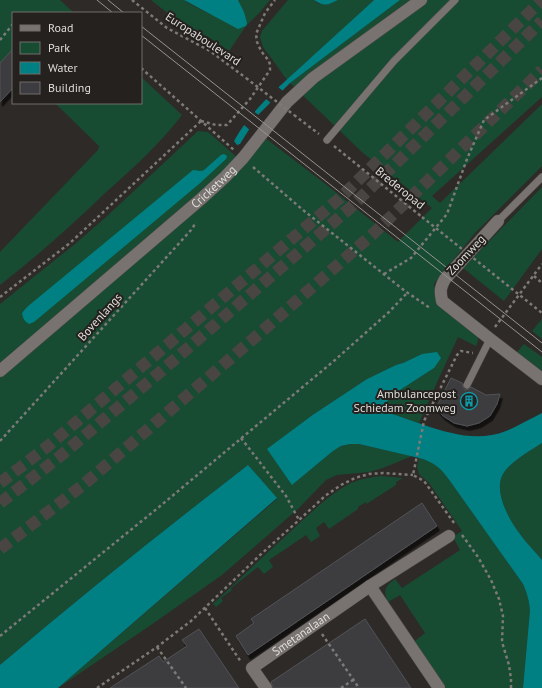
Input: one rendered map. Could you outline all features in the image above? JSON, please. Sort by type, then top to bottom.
[{"type":"street","name":"Cricketweg","points":[[0,371],[225,178],[243,158],[287,102],[312,78],[422,0]]},
{"type":"street","name":"Zoomweg","points":[[498,221],[445,279],[441,286],[440,293],[442,301],[542,379]]},
{"type":"street","name":"Smetanalaan","points":[[252,668],[370,586],[453,533]]},
{"type":"street","points":[[370,586],[439,688]]},
{"type":"street","points":[[252,668],[266,688]]},
{"type":"lane","points":[[327,140],[394,62],[455,0]]},
{"type":"lane","name":"Zoomweg","points":[[498,221],[542,177]]},
{"type":"lane","points":[[467,385],[490,339]]},
{"type":"path","name":"Europaboulevard","points":[[132,0],[167,28],[210,51],[246,78]]},
{"type":"path","points":[[201,121],[216,125],[227,125],[250,99],[268,74],[270,70],[269,61],[261,51],[257,42],[256,34],[265,12],[275,0]]},
{"type":"path","points":[[0,40],[12,25]]},
{"type":"path","points":[[0,636],[159,507],[335,360],[389,312],[406,292],[303,210],[142,69]]},
{"type":"path","name":"Brederopad","points":[[246,78],[327,140],[542,313]]},
{"type":"path","points":[[384,274],[411,258],[447,214],[467,159],[484,120],[542,78]]},
{"type":"path","points":[[0,297],[70,243],[201,121]]},
{"type":"path","name":"Bovenlangs","points":[[0,440],[192,229],[201,210],[201,199]]},
{"type":"path","points":[[413,475],[424,421],[457,355],[461,351],[474,353],[490,339],[492,331],[542,264]]},
{"type":"path","points":[[534,276],[542,283]]},
{"type":"path","points":[[241,438],[286,496],[299,520]]},
{"type":"path","points":[[97,688],[157,647],[191,621],[325,496],[341,485],[355,478],[369,474],[383,473],[413,475],[424,481],[437,499],[453,533],[478,557],[491,580],[499,599],[503,616],[502,642],[509,664],[511,688]]},
{"type":"path","points":[[205,608],[244,666],[252,668]]},
{"type":"path","points":[[316,624],[359,688]]},
{"type":"path","points":[[157,647],[186,688]]},
{"type":"path","points":[[340,688],[353,680]]},
{"type":"green space","points":[[0,0],[60,0],[73,12],[12,12],[12,86],[0,99]]},
{"type":"green space","points":[[151,0],[184,0],[212,15],[244,12],[238,0],[270,0],[246,26],[229,51],[210,38],[185,25]]},
{"type":"green space","points":[[288,0],[314,0],[319,4],[329,4],[338,0],[374,0],[287,80],[263,47],[260,37],[262,31]]},
{"type":"green space","points":[[400,0],[542,0],[542,97],[432,196],[440,203],[542,104],[542,166],[475,233],[434,284],[436,299],[477,335],[478,340],[476,346],[458,337],[419,423],[393,414],[377,411],[397,392],[434,368],[422,354],[367,379],[314,414],[292,485],[341,446],[359,444],[412,456],[369,472],[337,475],[326,480],[299,508],[222,575],[58,688],[277,499],[248,465],[61,614],[0,665],[0,304],[105,218],[198,131],[208,132],[245,164],[264,137],[398,242],[432,208],[363,153],[290,83]]},
{"type":"green space","points":[[142,78],[182,115],[155,147],[135,166],[53,241],[0,285],[0,252],[98,150],[99,146],[56,104],[142,104]]},
{"type":"green space","points":[[542,187],[542,249],[504,301],[463,268]]},
{"type":"green space","points":[[542,319],[542,339],[532,331]]},
{"type":"green space","points":[[524,344],[542,357],[542,371],[517,352]]},
{"type":"green space","points":[[542,443],[542,560],[522,537],[511,521],[501,497],[500,481],[506,469]]},
{"type":"green space","points":[[419,458],[432,462],[443,471],[523,584],[528,597],[530,610],[523,688],[446,688],[415,641],[425,633],[400,595],[388,602],[385,592],[387,586],[395,579],[402,588],[460,550],[453,537],[462,531],[429,483],[419,474],[417,467]]},
{"type":"green space","points":[[381,476],[403,478],[396,482],[396,485],[367,504],[366,502],[358,507],[358,509],[329,529],[324,522],[316,528],[320,536],[311,542],[306,535],[269,560],[273,567],[264,574],[258,567],[231,588],[232,590],[221,598],[223,601],[216,607],[213,604],[327,499],[351,483],[366,478]]},
{"type":"water","points":[[184,0],[238,0],[244,12],[247,23],[246,26],[238,29]]},
{"type":"water","points":[[314,0],[338,0],[331,3],[321,4]]},
{"type":"water","points":[[374,0],[400,0],[290,83],[258,115],[240,144],[237,145],[234,141],[257,109],[285,81]]},
{"type":"water","points":[[224,154],[227,156],[226,159],[199,184],[34,322],[29,324],[25,321],[22,313],[27,307],[193,170],[204,170]]},
{"type":"water","points":[[437,352],[441,358],[434,368],[397,392],[377,411],[465,436],[486,436],[496,434],[520,425],[542,413],[542,443],[506,469],[500,481],[500,489],[501,497],[511,521],[522,537],[542,560],[542,688],[523,688],[530,610],[528,597],[523,584],[440,469],[429,461],[419,458],[359,444],[350,444],[341,446],[333,451],[292,485],[267,449],[314,414],[367,379],[422,354]]},
{"type":"water","points":[[248,465],[277,498],[58,688],[0,688],[0,665],[185,514]]},
{"type":"pier","points":[[277,86],[284,92],[272,104],[265,98]]},
{"type":"pier","points":[[253,111],[260,116],[251,131],[243,124]]},
{"type":"building","points":[[12,50],[12,89],[0,102],[0,63]]},
{"type":"building","name":"Ambulancepost Schiedam Zoomweg","points":[[451,378],[462,383],[465,390],[471,387],[486,395],[500,394],[497,404],[490,416],[479,423],[467,426],[454,423],[443,416],[436,408]]},
{"type":"building","points":[[422,503],[437,526],[248,655],[236,636],[254,623],[251,619]]},
{"type":"building","points":[[365,619],[411,688],[273,688],[271,682]]},
{"type":"building","points":[[199,629],[239,688],[110,688],[159,656],[163,662],[187,646],[182,640]]},
{"type":"tunnel","points":[[0,483],[48,446],[340,198],[542,0]]},
{"type":"tunnel","points":[[0,503],[58,458],[159,373],[350,208],[542,21]]},
{"type":"tunnel","points":[[0,549],[83,485],[374,233],[542,70]]},
{"type":"tram line","points":[[97,0],[112,12]]},
{"type":"tram line","points":[[108,0],[123,12]]},
{"type":"tram line","points":[[142,27],[542,343]]},
{"type":"tram line","points":[[142,36],[542,352]]},
{"type":"place","name":"Ambulancepost Schiedam Zoomweg","points":[[469,401]]}]
